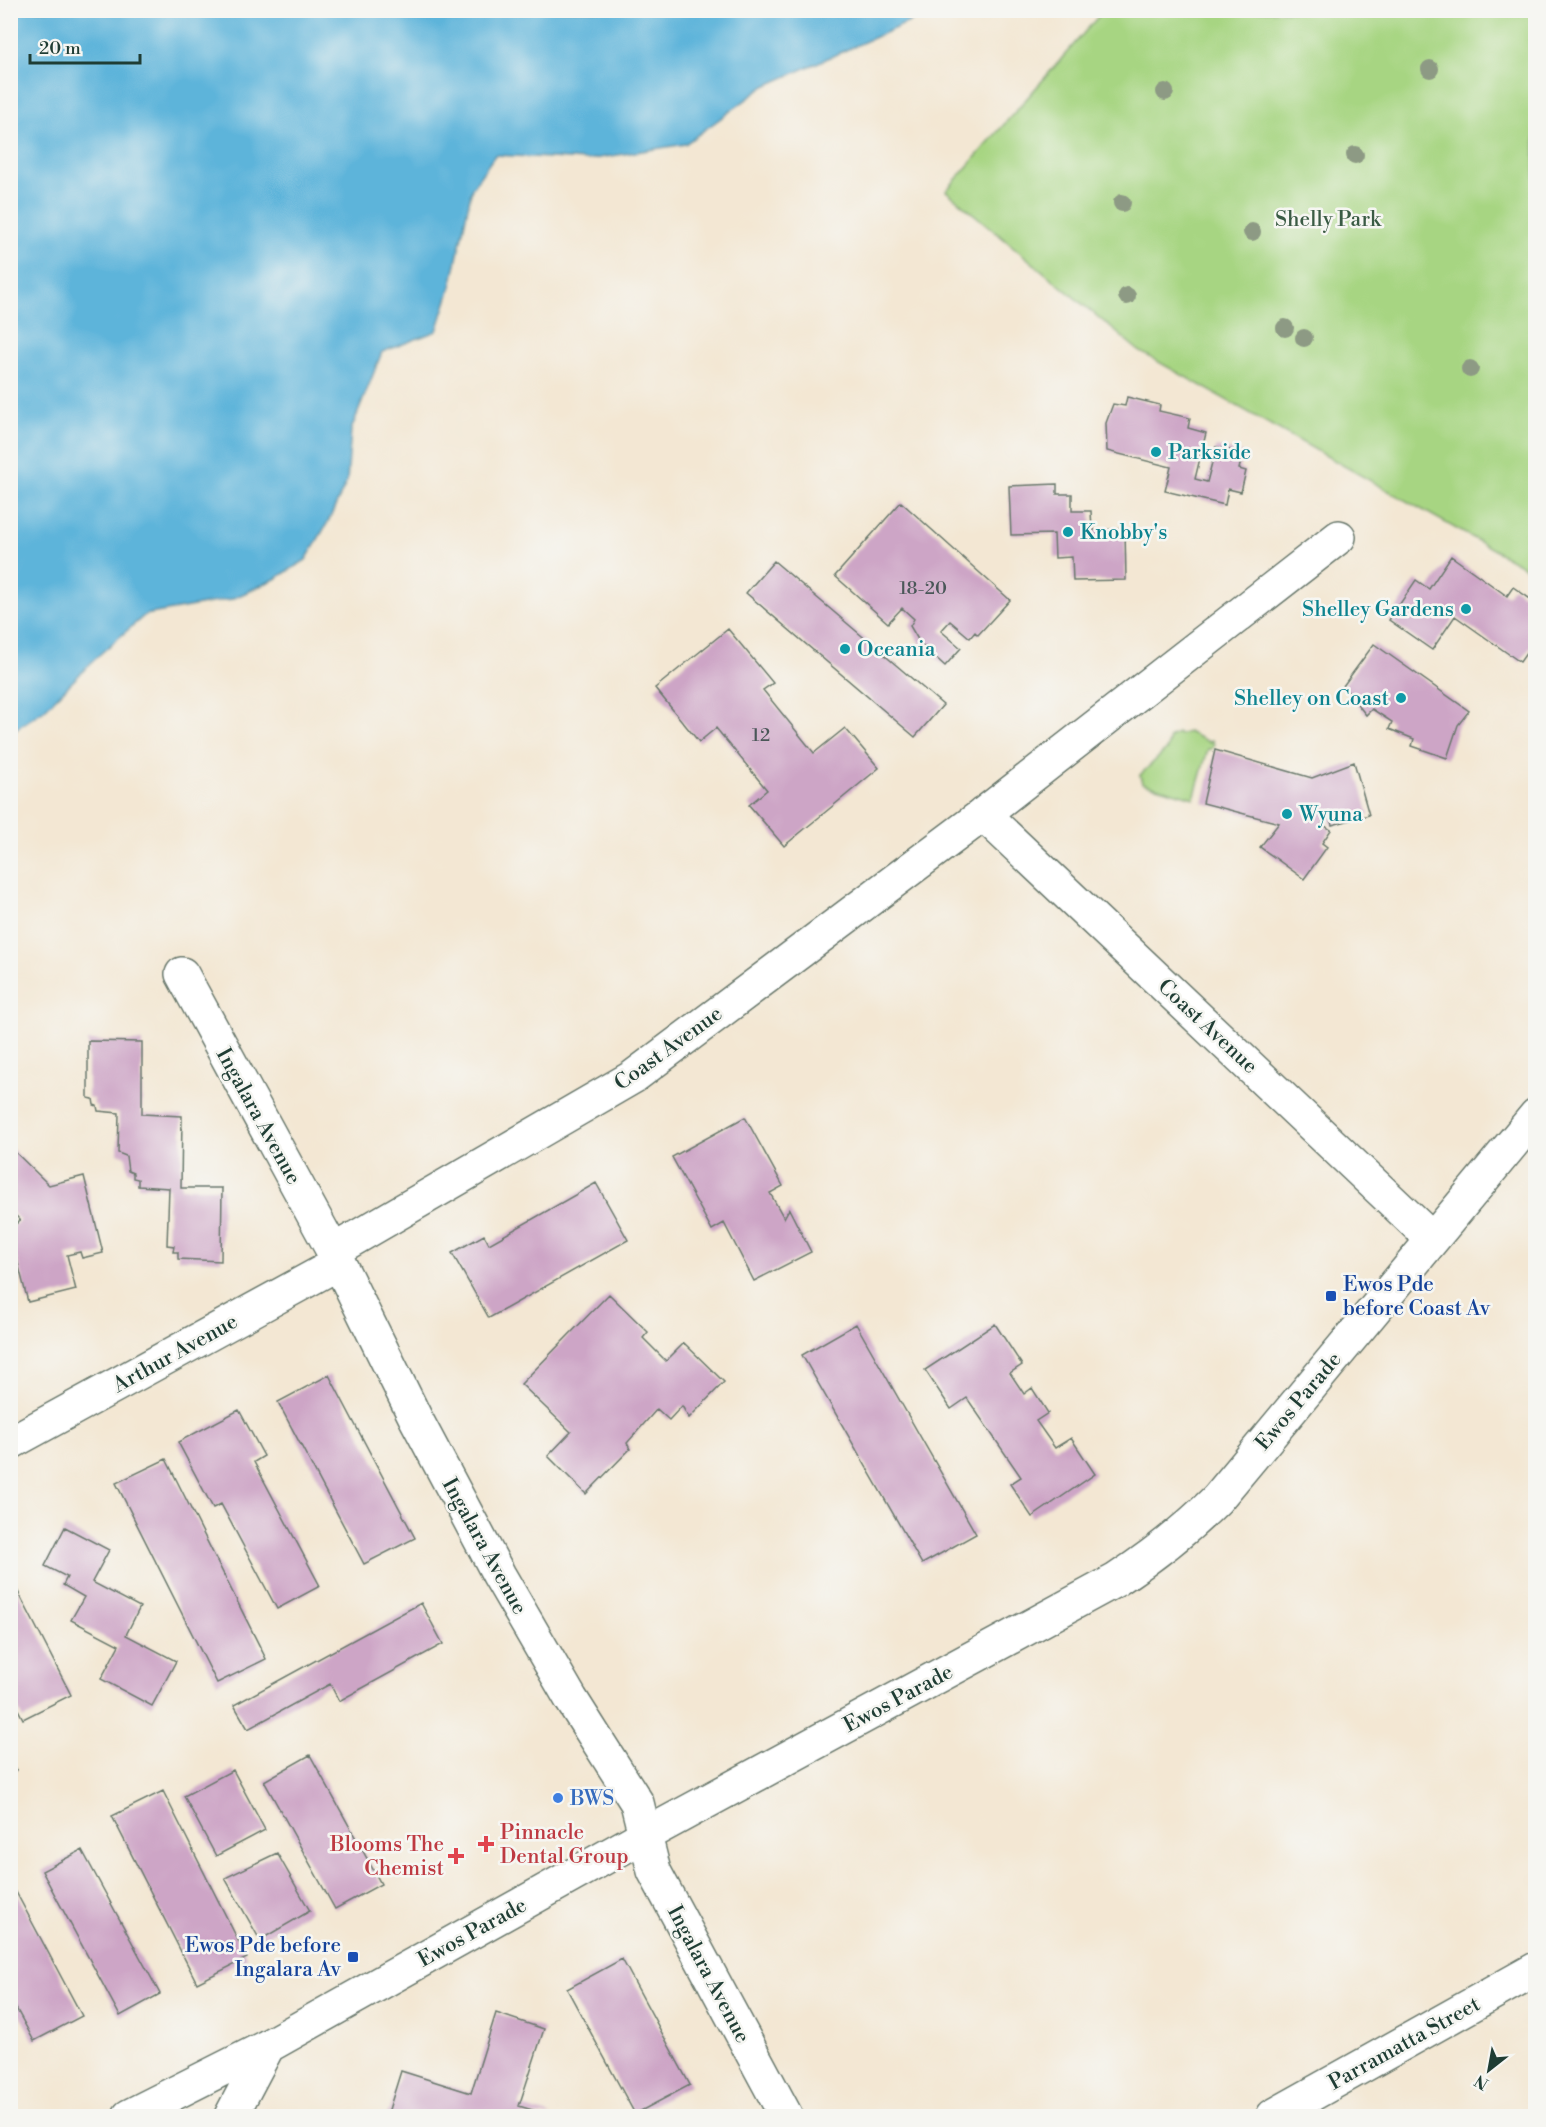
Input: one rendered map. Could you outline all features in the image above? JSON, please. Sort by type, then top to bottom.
[{"type":"street","name":"Coast Avenue","points":[[336,1257],[633,1077],[983,814],[1339,537]]},
{"type":"street","name":"Coast Avenue","points":[[983,814],[1432,1239]]},
{"type":"street","name":"Ingalara Avenue","points":[[182,974],[336,1257],[416,1419],[500,1575],[570,1699],[637,1803],[654,1871],[786,2116]]},
{"type":"street","name":"Ewos Parade","points":[[129,2116],[268,2046],[645,1836],[1116,1580],[1154,1555],[1186,1530],[1217,1499],[1536,1115]]},
{"type":"street","name":"Arthur Avenue","points":[[10,1443],[336,1257]]},
{"type":"street","name":"Parramatta Street","points":[[1273,2116],[1536,1969]]},
{"type":"street","points":[[231,2116],[268,2046]]},
{"type":"green space","name":"Shelly Park","points":[[1103,11],[1535,11],[1535,573],[1139,351],[946,191]]},
{"type":"green space","points":[[1188,732],[1209,742],[1212,740],[1214,745],[1212,749],[1208,749],[1194,798],[1142,783],[1140,775],[1167,749],[1170,737],[1177,733],[1179,735]]},
{"type":"water","points":[[11,10],[934,11],[765,86],[685,144],[587,160],[495,155],[472,188],[451,287],[437,331],[382,352],[351,430],[347,481],[328,522],[306,560],[275,579],[232,599],[145,615],[99,655],[44,710],[11,732]]},
{"type":"building","name":"Parkside","points":[[1127,397],[1160,405],[1159,411],[1190,418],[1188,428],[1206,433],[1195,479],[1207,482],[1216,447],[1243,453],[1239,469],[1246,471],[1241,492],[1228,489],[1225,505],[1165,491],[1171,467],[1107,451],[1106,423],[1113,404],[1125,406]]},
{"type":"building","name":"Knobby's","points":[[1057,484],[1057,494],[1072,494],[1072,511],[1091,511],[1092,530],[1125,529],[1126,580],[1073,581],[1072,557],[1055,558],[1054,534],[1011,535],[1009,486]]},
{"type":"building","points":[[901,502],[1010,600],[978,635],[975,632],[970,638],[950,621],[941,631],[961,648],[945,666],[920,643],[910,626],[914,619],[902,608],[888,623],[835,576]]},
{"type":"building","name":"Shelley Gardens","points":[[1451,556],[1507,596],[1513,587],[1536,603],[1536,639],[1520,662],[1455,616],[1432,650],[1389,620],[1416,580],[1429,589]]},
{"type":"building","name":"Oceania","points":[[774,561],[943,705],[915,737],[746,593]]},
{"type":"building","points":[[728,629],[773,683],[763,690],[814,753],[845,728],[879,768],[784,846],[749,805],[767,790],[716,728],[699,742],[655,688]]},
{"type":"building","name":"Shelley on Coast","points":[[1374,644],[1469,711],[1458,725],[1447,758],[1412,746],[1414,739],[1389,729],[1392,722],[1372,709],[1366,715],[1343,686]]},
{"type":"building","name":"Wyuna","points":[[1215,750],[1312,778],[1354,762],[1369,815],[1332,825],[1329,814],[1322,824],[1331,830],[1322,843],[1327,847],[1304,879],[1260,847],[1279,823],[1203,803]]},
{"type":"building","points":[[88,1041],[142,1042],[142,1114],[182,1116],[181,1188],[222,1188],[221,1261],[178,1259],[178,1252],[173,1252],[174,1246],[167,1245],[169,1188],[138,1186],[138,1179],[133,1178],[133,1173],[128,1171],[126,1156],[118,1153],[119,1113],[98,1111],[93,1099],[88,1098]]},
{"type":"building","points":[[745,1117],[783,1186],[770,1193],[784,1218],[789,1209],[811,1252],[754,1281],[724,1223],[712,1230],[672,1157]]},
{"type":"building","points":[[10,1147],[49,1185],[84,1176],[103,1253],[82,1258],[80,1252],[67,1255],[76,1290],[28,1302],[17,1259],[10,1255],[10,1230],[20,1220],[10,1210]]},
{"type":"building","points":[[596,1183],[628,1240],[489,1318],[452,1253],[484,1235],[489,1244]]},
{"type":"building","points":[[609,1294],[648,1332],[643,1338],[666,1361],[684,1343],[724,1382],[689,1418],[682,1406],[669,1420],[657,1409],[627,1443],[630,1449],[586,1494],[548,1456],[571,1432],[521,1384]]},
{"type":"building","points":[[856,1324],[976,1534],[922,1564],[802,1355]]},
{"type":"building","points":[[995,1324],[1022,1365],[1010,1373],[1024,1394],[1032,1388],[1048,1413],[1036,1421],[1055,1448],[1071,1438],[1095,1474],[1032,1517],[1010,1484],[1021,1477],[967,1398],[951,1409],[925,1370]]},
{"type":"building","points":[[329,1375],[415,1538],[364,1564],[278,1402]]},
{"type":"building","points":[[239,1410],[264,1456],[254,1462],[320,1586],[277,1609],[221,1504],[213,1508],[178,1442]]},
{"type":"building","points":[[166,1459],[266,1659],[217,1683],[116,1483]]},
{"type":"building","points":[[65,1527],[109,1550],[92,1582],[140,1607],[126,1635],[176,1661],[152,1706],[101,1679],[119,1645],[71,1620],[84,1597],[63,1585],[67,1577],[45,1566]]},
{"type":"building","points":[[10,1576],[71,1695],[23,1719],[10,1694]]},
{"type":"building","points":[[421,1603],[443,1644],[339,1701],[330,1684],[248,1729],[234,1705]]},
{"type":"building","points":[[310,1755],[381,1884],[335,1909],[264,1781]]},
{"type":"building","points":[[10,1759],[17,1770],[10,1774]]},
{"type":"building","points":[[233,1770],[265,1830],[216,1856],[184,1796]]},
{"type":"building","points":[[163,1791],[247,1958],[197,1983],[112,1816]]},
{"type":"building","points":[[82,1850],[160,1994],[120,2016],[42,1871]]},
{"type":"building","points":[[277,1853],[310,1911],[260,1940],[225,1878]]},
{"type":"building","points":[[16,1892],[82,2016],[34,2041],[10,1997],[10,1895]]},
{"type":"building","points":[[622,1959],[690,2085],[635,2114],[567,1989]]},
{"type":"building","points":[[496,2013],[544,2029],[519,2106],[552,2116],[387,2116],[401,2071],[471,2093]]},
{"type":"place","name":"Parkside","points":[[1156,452]]},
{"type":"place","name":"Knobby's","points":[[1068,532]]},
{"type":"place","name":"Shelley Gardens","points":[[1466,609]]},
{"type":"place","name":"Oceania","points":[[845,649]]},
{"type":"place","name":"Shelley on Coast","points":[[1401,698]]},
{"type":"place","name":"Wyuna","points":[[1287,814]]},
{"type":"place","name":"Ewos Pde before Coast Av","points":[[1331,1296]]},
{"type":"place","name":"BWS","points":[[558,1798]]},
{"type":"place","name":"Pinnacle Dental Group","points":[[486,1844]]},
{"type":"place","name":"Blooms The Chemist","points":[[456,1856]]},
{"type":"place","name":"Ewos Pde before Ingalara Av","points":[[353,1957]]}]
